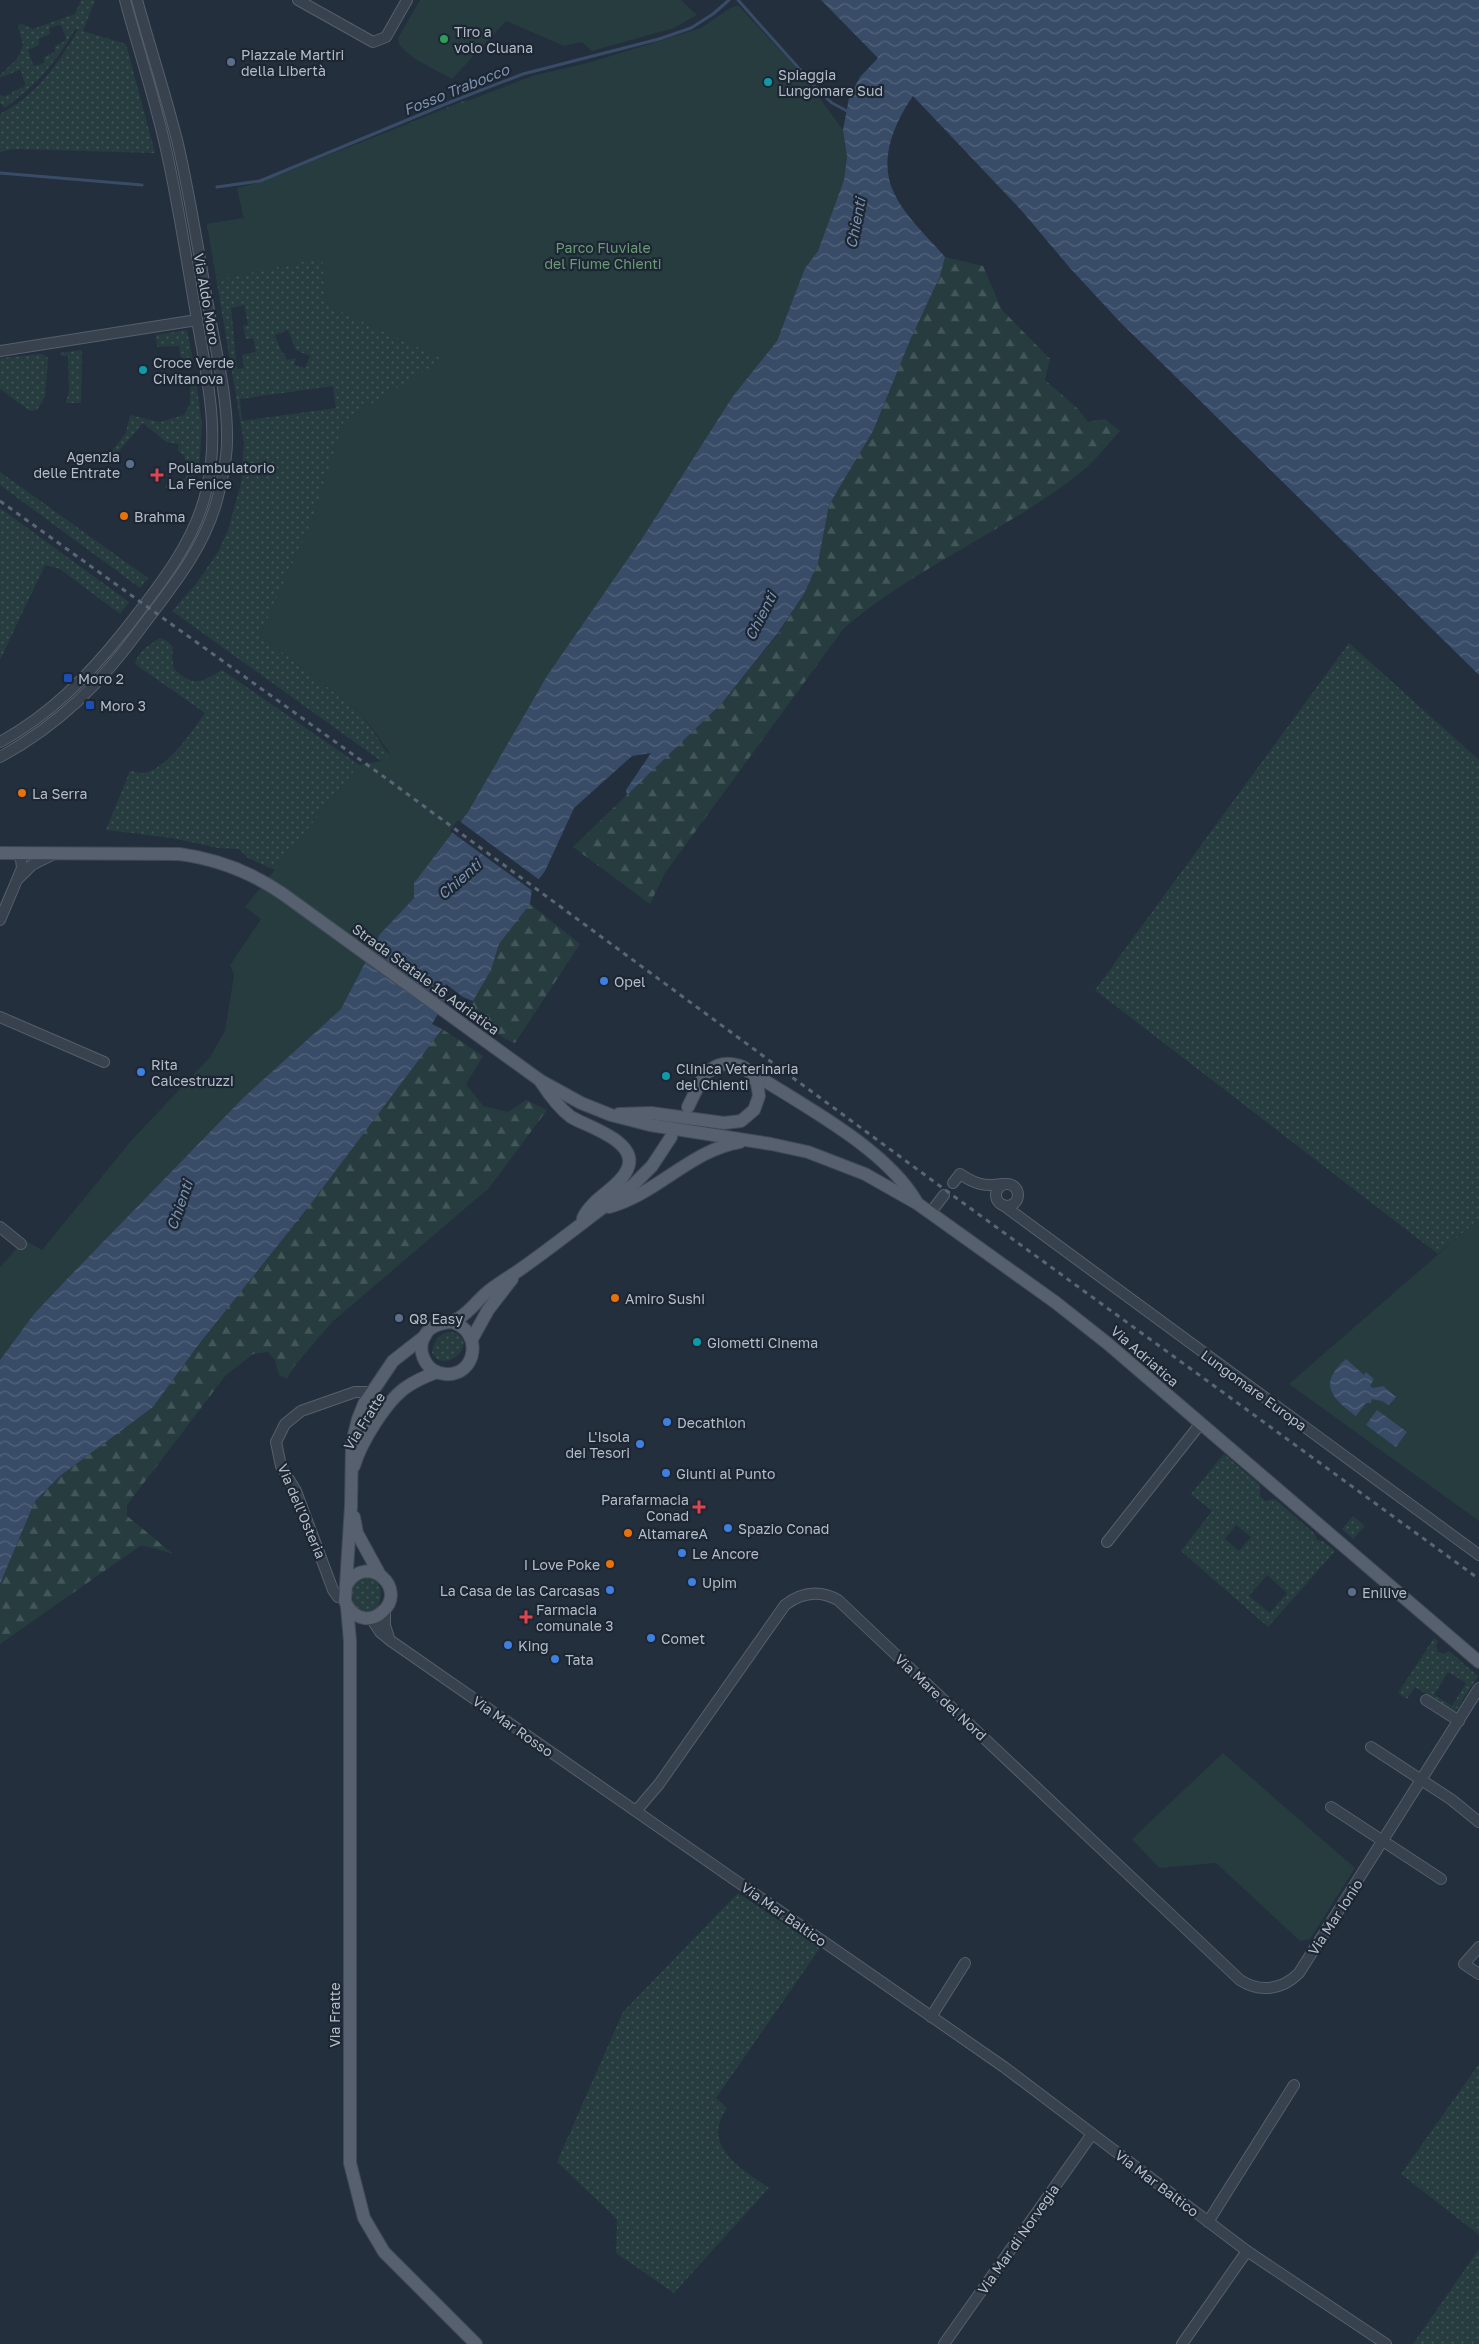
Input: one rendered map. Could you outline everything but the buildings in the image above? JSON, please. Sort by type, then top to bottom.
[{"type":"main road","name":"Strada Statale 16 Adriatica","points":[[0,846],[86,853]]},
{"type":"main road","name":"Strada Statale 16 Adriatica","points":[[0,853],[161,852],[205,858],[247,872],[284,894],[536,1077],[582,1103],[611,1115],[650,1124],[750,1141]]},
{"type":"main road","points":[[688,1107],[705,1075],[715,1067],[732,1063],[748,1070],[826,1120],[863,1148],[902,1180],[918,1204]]},
{"type":"main road","points":[[611,1115],[651,1112],[724,1123],[740,1120],[754,1110],[758,1096],[757,1083],[748,1070]]},
{"type":"main road","points":[[536,1077],[559,1107],[572,1117],[614,1138],[628,1156],[628,1167],[624,1176],[592,1204],[581,1223]]},
{"type":"main road","points":[[599,1210],[644,1175],[671,1137]]},
{"type":"main road","points":[[599,1210],[642,1194],[714,1149],[750,1141]]},
{"type":"main road","name":"Via Adriatica","points":[[750,1141],[791,1148],[837,1162],[865,1174],[931,1212],[1084,1324],[1479,1662]]},
{"type":"main road","name":"Via Fratte","points":[[476,2344],[384,2252],[364,2218],[350,2163],[350,1641],[346,1602],[354,1431],[364,1404],[393,1361],[436,1325],[460,1318],[488,1291],[518,1271],[599,1210]]},
{"type":"main road","name":"Via Fratte","points":[[351,1478],[356,1458],[365,1441],[394,1398],[414,1382],[437,1372],[451,1374],[466,1366],[472,1356],[472,1339],[488,1310],[518,1271]]},
{"type":"main road","points":[[451,1322],[465,1329],[472,1339]]},
{"type":"main road","points":[[425,1336],[422,1347],[423,1356],[429,1366],[437,1372]]},
{"type":"main road","name":"Via Fratte","points":[[351,1506],[357,1533],[380,1576],[386,1581],[390,1593],[390,1600],[385,1610]]},
{"type":"main road","points":[[347,1584],[354,1575],[362,1572],[373,1572],[380,1576]]},
{"type":"main road","points":[[346,1602],[358,1616],[370,1618]]},
{"type":"main road","points":[[350,1641],[357,1629],[370,1618],[385,1610]]},
{"type":"street","name":"Via Aldo Moro","points":[[0,742],[41,716],[89,672],[142,608],[165,576],[189,536],[206,492],[214,441],[214,422],[204,360],[182,229],[165,145],[125,0]]},
{"type":"street","name":"Via Aldo Moro","points":[[0,757],[47,729],[94,687],[123,653],[193,556],[211,520],[225,462],[226,416],[194,226],[177,140],[137,0]]},
{"type":"street","points":[[298,0],[373,42],[386,37],[407,0]]},
{"type":"street","points":[[182,229],[189,233],[194,226]]},
{"type":"street","points":[[187,259],[190,251],[195,251],[199,256]]},
{"type":"street","points":[[0,351],[197,320]]},
{"type":"street","points":[[204,360],[208,364],[212,364],[216,355]]},
{"type":"street","points":[[0,920],[18,879],[22,863],[16,853]]},
{"type":"street","points":[[18,879],[32,865],[57,853]]},
{"type":"street","points":[[0,1017],[104,1062]]},
{"type":"street","points":[[953,1183],[960,1174],[974,1184],[989,1186],[1008,1183],[1015,1186],[1018,1192],[1018,1199],[1029,1225]]},
{"type":"street","points":[[1002,1184],[996,1194],[998,1201],[1004,1205],[1013,1204],[1018,1199]]},
{"type":"street","points":[[931,1212],[944,1195]]},
{"type":"street","name":"Lungomare Europa","points":[[1004,1205],[1479,1555]]},
{"type":"street","points":[[0,1228],[21,1244]]},
{"type":"street","name":"Via dell'Osteria","points":[[346,1602],[338,1597],[334,1590],[296,1491],[281,1466],[276,1442],[285,1424],[301,1411],[355,1392],[371,1392]]},
{"type":"street","points":[[1107,1542],[1201,1424]]},
{"type":"street","name":"Via Mare del Nord","points":[[636,1812],[660,1784],[785,1605],[804,1595],[824,1594],[838,1600],[1240,1980],[1260,1988],[1280,1986]]},
{"type":"street","points":[[385,1610],[385,1625],[390,1641]]},
{"type":"street","name":"Via Mar Rosso","points":[[370,1618],[380,1632],[390,1641],[636,1812]]},
{"type":"street","name":"Via Mar Ionio","points":[[1280,1986],[1299,1973],[1479,1688]]},
{"type":"street","points":[[1426,1700],[1459,1721]]},
{"type":"street","points":[[1371,1746],[1452,1800],[1479,1822]]},
{"type":"street","points":[[1331,1807],[1441,1879]]},
{"type":"street","name":"Via Mar Baltico","points":[[636,1812],[1004,2067],[1246,2251],[1386,2344]]},
{"type":"street","points":[[1479,1947],[1464,1964],[1479,1974]]},
{"type":"street","points":[[931,2017],[965,1963]]},
{"type":"street","points":[[1208,2222],[1294,2085]]},
{"type":"street","name":"Via Mar di Norvegia","points":[[944,2344],[1092,2134]]},
{"type":"street","points":[[1182,2344],[1246,2251]]},
{"type":"green space","points":[[81,0],[95,0],[83,31],[126,44],[155,153],[13,149],[0,152],[0,114],[25,98],[45,78],[78,30],[75,29],[60,53],[44,73],[5,108],[0,103],[0,95],[11,94],[13,91],[24,87],[25,84],[19,70],[0,78],[0,75],[18,58],[23,45],[18,25],[22,24],[33,29],[75,14]],"holes":[[[61,25],[66,38],[65,41],[55,46],[55,52],[44,57],[44,63],[36,66],[33,65],[28,50],[39,45],[39,39],[50,34],[49,28]]]},
{"type":"green space","name":"Tiro a volo Cluana","points":[[420,0],[681,0],[697,15],[674,28],[592,51],[582,42],[564,46],[506,21],[452,79],[411,56],[400,44],[398,38]]},
{"type":"green space","name":"Parco Fluviale del Fiume Chienti","points":[[738,5],[802,74],[843,130],[847,157],[844,180],[818,251],[805,268],[777,341],[733,396],[468,812],[414,883],[414,898],[380,934],[341,1009],[243,1098],[66,1280],[34,1314],[0,1360],[0,1267],[24,1240],[42,1250],[131,1141],[210,1057],[225,1031],[234,975],[230,965],[261,919],[245,907],[359,765],[381,761],[391,755],[361,713],[260,635],[312,520],[344,421],[443,359],[326,305],[322,258],[217,280],[207,224],[244,218],[237,188],[276,176],[532,76],[591,62],[701,28],[730,8]]},
{"type":"green space","points":[[466,100],[600,182],[260,635],[361,713],[386,751],[392,755],[381,761],[172,611],[196,584],[218,552],[228,530],[241,484],[244,443],[207,224],[244,218],[237,188],[260,183]],"holes":[[[244,305],[248,325],[243,326],[246,339],[253,338],[256,352],[242,355],[244,368],[237,369],[231,308]],[[288,330],[296,350],[310,356],[305,368],[294,365],[296,358],[287,360],[275,335]],[[333,386],[336,408],[242,421],[240,399]]]},
{"type":"green space","points":[[945,257],[983,266],[1002,310],[1050,359],[1045,380],[1077,408],[1088,422],[1105,419],[1120,431],[1080,473],[1052,494],[901,586],[844,628],[665,873],[650,904],[573,847],[722,703],[778,634],[804,594],[818,563],[829,505],[873,431],[911,338],[940,276]]},
{"type":"green space","points":[[187,330],[193,361],[181,362],[179,346],[157,347],[156,335]]},
{"type":"green space","points":[[82,350],[81,403],[66,403],[69,391],[68,356],[61,356],[60,353]]},
{"type":"green space","points":[[42,354],[48,358],[45,397],[37,410],[30,411],[0,389],[0,358]]},
{"type":"green space","points":[[195,374],[202,424],[199,472],[182,484],[165,488],[167,483],[175,484],[186,477],[187,466],[184,455],[178,451],[179,444],[166,442],[143,423],[114,457],[108,456],[126,433],[130,415],[160,422],[184,415],[190,404],[190,378]]},
{"type":"green space","points":[[0,472],[148,578],[140,588],[0,485]]},
{"type":"green space","points":[[0,508],[129,602],[120,614],[60,569],[45,565],[0,660]]},
{"type":"green space","points":[[160,638],[167,641],[173,647],[174,669],[187,679],[192,681],[202,680],[222,670],[384,782],[275,870],[248,858],[239,849],[218,848],[172,838],[106,830],[130,771],[142,773],[160,766],[178,749],[205,713],[135,664],[141,652]]},
{"type":"green space","points":[[1349,643],[1479,760],[1479,1219],[1438,1254],[1095,990]]},
{"type":"green space","points":[[530,904],[580,944],[515,1043],[505,1039],[472,1014],[473,1001],[491,970],[499,944]]},
{"type":"green space","points":[[442,1029],[483,1056],[466,1084],[483,1106],[508,1112],[526,1100],[547,1110],[489,1188],[332,1322],[292,1369],[287,1379],[279,1375],[275,1360],[268,1352],[253,1354],[226,1375],[127,1505],[127,1516],[172,1553],[140,1546],[0,1644],[0,1584],[35,1501],[60,1476],[153,1407],[199,1344]]},
{"type":"green space","points":[[1479,1219],[1479,1521],[1289,1384]]},
{"type":"green space","points":[[448,1332],[457,1333],[462,1337],[463,1348],[454,1358],[446,1361],[438,1360],[432,1353],[434,1346],[439,1337]]},
{"type":"green space","points":[[1224,1454],[1260,1485],[1260,1496],[1265,1501],[1275,1499],[1315,1534],[1317,1540],[1323,1541],[1335,1551],[1268,1627],[1181,1551],[1212,1511],[1191,1494]],"holes":[[[1236,1525],[1251,1537],[1239,1551],[1225,1539]],[[1267,1575],[1287,1593],[1270,1613],[1249,1596]]]},
{"type":"green space","points":[[1353,1516],[1365,1526],[1353,1539],[1342,1529]]},
{"type":"green space","points":[[363,1577],[375,1579],[381,1591],[375,1610],[369,1612],[364,1612],[356,1607],[352,1598],[353,1587]]},
{"type":"green space","points":[[1434,1638],[1438,1641],[1436,1646],[1438,1652],[1444,1654],[1449,1651],[1478,1676],[1455,1712],[1415,1687],[1407,1699],[1398,1693]],"holes":[[[1448,1672],[1466,1683],[1452,1706],[1434,1695]]]},
{"type":"green space","points":[[1223,1753],[1355,1868],[1310,1939],[1300,1941],[1216,1863],[1159,1868],[1132,1839]]},
{"type":"green space","points":[[738,1893],[820,1948],[716,2098],[727,2108],[720,2122],[718,2134],[721,2145],[728,2155],[747,2173],[769,2188],[674,2293],[616,2253],[617,2219],[557,2162],[623,2012]]},
{"type":"green space","points":[[1479,2064],[1479,2235],[1401,2174]]},
{"type":"green space","points":[[1479,2249],[1479,2344],[1413,2344]]},
{"type":"water","name":"Chienti","points":[[821,0],[1479,0],[1479,675],[1120,322],[1070,268],[1022,211],[913,96],[894,130],[890,143],[888,155],[889,181],[904,210],[945,257],[940,276],[911,338],[873,431],[829,505],[818,563],[804,594],[777,634],[722,703],[627,795],[626,790],[651,753],[632,756],[574,808],[545,871],[532,888],[530,904],[499,944],[491,970],[473,1001],[463,997],[446,984],[445,1002],[432,1024],[442,1029],[309,1206],[199,1344],[153,1407],[60,1476],[35,1501],[0,1584],[0,1360],[34,1314],[66,1280],[243,1098],[341,1009],[380,934],[414,898],[414,883],[468,812],[547,676],[643,537],[733,396],[777,341],[805,268],[818,251],[844,180],[847,157],[843,130],[849,98],[860,77],[878,58]]},
{"type":"water","points":[[1346,1359],[1364,1375],[1366,1372],[1374,1379],[1370,1386],[1373,1388],[1383,1386],[1396,1397],[1389,1405],[1372,1399],[1371,1403],[1366,1403],[1356,1416],[1340,1403],[1331,1390],[1330,1383],[1337,1368]]},
{"type":"water","points":[[1377,1410],[1407,1432],[1396,1447],[1366,1425]]},
{"type":"pier","points":[[458,820],[541,881],[534,892],[450,831]]},
{"type":"waterway","name":"Fosso Trabocco","points":[[217,187],[260,181],[523,74],[659,39],[691,28],[713,14],[729,0]]},
{"type":"waterway","name":"Fosso Trabocco","points":[[738,0],[820,92],[832,103],[849,112]]},
{"type":"waterway","name":"Fosso Trabocco","points":[[0,173],[142,185]]},
{"type":"railway","points":[[0,501],[387,779],[944,1189],[1479,1579]]},
{"type":"place","name":"Tiro a volo Cluana","points":[[444,39]]},
{"type":"place","name":"Piazzale Martiri della Libertà","points":[[231,62]]},
{"type":"place","name":"Spiaggia Lungomare Sud","points":[[768,82]]},
{"type":"place","name":"Croce Verde Civitanova","points":[[143,370]]},
{"type":"place","name":"Agenzia delle Entrate","points":[[130,464]]},
{"type":"place","name":"Poliambulatorio La Fenice","points":[[157,475]]},
{"type":"place","name":"Brahma","points":[[124,516]]},
{"type":"place","name":"Moro 2","points":[[68,678]]},
{"type":"place","name":"Moro 3","points":[[90,705]]},
{"type":"place","name":"La Serra","points":[[22,793]]},
{"type":"place","name":"Opel","points":[[604,981]]},
{"type":"place","name":"Rita Calcestruzzi","points":[[141,1072]]},
{"type":"place","name":"Clinica Veterinaria del Chienti","points":[[666,1076]]},
{"type":"place","name":"Amiro Sushi","points":[[615,1298]]},
{"type":"place","name":"Q8 Easy","points":[[399,1318]]},
{"type":"place","name":"Giometti Cinema","points":[[697,1342]]},
{"type":"place","name":"Decathlon","points":[[667,1422]]},
{"type":"place","name":"L'Isola dei Tesori","points":[[640,1444]]},
{"type":"place","name":"Giunti al Punto","points":[[666,1473]]},
{"type":"place","name":"Parafarmacia Conad","points":[[699,1507]]},
{"type":"place","name":"Spazio Conad","points":[[728,1528]]},
{"type":"place","name":"AltamareA","points":[[628,1533]]},
{"type":"place","name":"Le Ancore","points":[[682,1553]]},
{"type":"place","name":"I Love Poke","points":[[610,1564]]},
{"type":"place","name":"Upim","points":[[692,1582]]},
{"type":"place","name":"La Casa de las Carcasas","points":[[610,1590]]},
{"type":"place","name":"Enilive","points":[[1352,1592]]},
{"type":"place","name":"Farmacia comunale 3","points":[[526,1617]]},
{"type":"place","name":"Comet","points":[[651,1638]]},
{"type":"place","name":"King","points":[[508,1645]]},
{"type":"place","name":"Tata","points":[[555,1659]]}]
